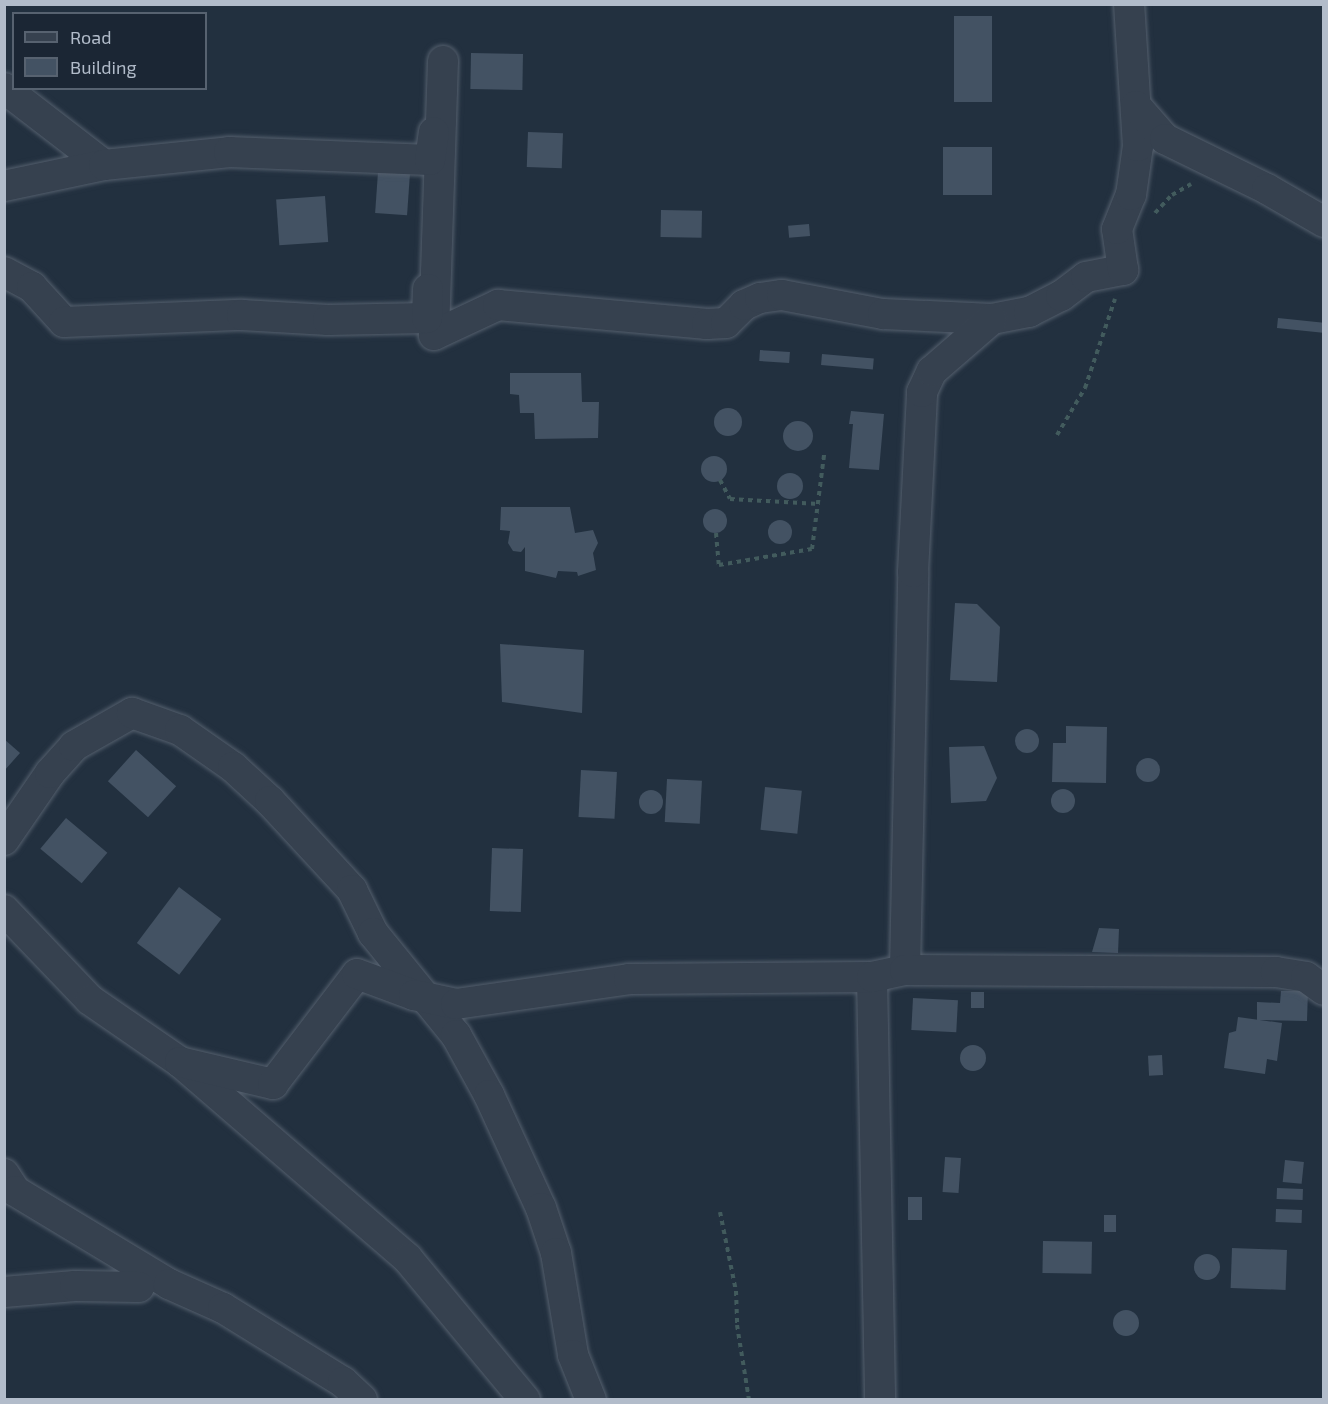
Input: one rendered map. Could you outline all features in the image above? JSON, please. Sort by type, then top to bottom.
[{"type":"street","points":[[4,272],[32,287],[64,322],[242,315],[328,320],[427,318],[430,160],[443,61],[434,334],[498,305],[707,324],[726,323],[744,305],[782,295],[883,314],[992,319],[1029,312],[1061,297],[1086,277],[1124,270],[1117,228],[1135,170],[1136,106],[1129,4]]},
{"type":"street","points":[[4,88],[104,165]]},
{"type":"street","points":[[1136,106],[1165,139],[1267,189],[1323,222]]},
{"type":"street","points":[[4,186],[104,165],[229,153],[430,160]]},
{"type":"street","points":[[905,970],[913,572],[922,392],[927,376],[992,319]]},
{"type":"street","points":[[4,840],[50,773],[75,746],[132,713],[180,730],[233,767],[315,847],[352,890],[373,933],[422,997],[456,1035],[489,1095],[542,1208],[556,1253],[573,1355],[591,1400]]},
{"type":"street","points":[[4,910],[90,1000],[180,1062],[408,1259],[525,1400]]},
{"type":"street","points":[[180,1062],[273,1084],[357,974],[422,997],[456,1004],[542,995],[629,978],[872,977],[905,970],[1276,972],[1306,977],[1323,990]]},
{"type":"street","points":[[872,977],[880,1400]]},
{"type":"street","points":[[8,1183],[55,1235],[139,1287],[352,1391]]},
{"type":"street","points":[[8,1183],[169,1284],[223,1308],[352,1391]]},
{"type":"street","points":[[4,1292],[75,1286],[139,1287]]},
{"type":"street","points":[[496,1365],[543,1400]]},
{"type":"path","points":[[1148,220],[1172,195],[1225,170]]},
{"type":"path","points":[[1057,435],[1085,388],[1124,270]]},
{"type":"path","points":[[716,533],[719,565],[812,549],[824,455]]},
{"type":"path","points":[[720,480],[730,499],[819,504]]},
{"type":"path","points":[[720,1212],[736,1291],[737,1325],[748,1400]]},
{"type":"building","points":[[954,16],[992,16],[992,102],[954,102]]},
{"type":"building","points":[[471,53],[523,54],[522,90],[470,89]]},
{"type":"building","points":[[528,132],[563,133],[562,168],[527,167]]},
{"type":"building","points":[[943,147],[992,147],[992,195],[943,195]]},
{"type":"building","points":[[378,172],[410,174],[407,215],[375,213]]},
{"type":"building","points":[[325,196],[328,242],[279,245],[276,199]]},
{"type":"building","points":[[661,210],[702,211],[702,238],[661,237]]},
{"type":"building","points":[[809,224],[810,236],[789,238],[788,226]]},
{"type":"building","points":[[1278,318],[1324,323],[1323,333],[1277,328]]},
{"type":"building","points":[[760,350],[790,352],[789,363],[759,361]]},
{"type":"building","points":[[822,354],[874,359],[873,369],[821,365]]},
{"type":"building","points":[[510,373],[581,373],[582,402],[599,402],[598,438],[535,439],[534,413],[520,413],[519,395],[510,394]]},
{"type":"building","points":[[728,408],[738,412],[742,422],[738,432],[728,436],[718,432],[714,422],[718,412]]},
{"type":"building","points":[[851,411],[884,414],[879,470],[849,468],[853,424],[849,424]]},
{"type":"building","points":[[798,421],[809,425],[813,436],[809,447],[798,451],[787,447],[783,436],[787,425]]},
{"type":"building","points":[[714,456],[723,460],[727,469],[723,478],[714,482],[705,478],[701,469],[705,460]]},
{"type":"building","points":[[790,473],[799,477],[803,486],[799,495],[790,499],[781,495],[777,486],[781,477]]},
{"type":"building","points":[[501,507],[570,507],[575,533],[593,530],[598,543],[593,553],[596,570],[578,576],[577,572],[558,571],[556,578],[525,571],[525,547],[521,552],[513,551],[508,543],[510,531],[500,530]]},
{"type":"building","points":[[715,509],[723,513],[727,521],[723,529],[715,533],[707,529],[703,521],[707,513]]},
{"type":"building","points":[[780,520],[789,523],[792,532],[789,541],[780,544],[771,541],[768,532],[771,523]]},
{"type":"building","points":[[955,603],[977,604],[1000,627],[997,682],[950,680]]},
{"type":"building","points":[[500,644],[584,650],[582,713],[502,702]]},
{"type":"building","points":[[1066,726],[1107,727],[1106,783],[1052,782],[1053,743],[1066,743]]},
{"type":"building","points":[[1027,729],[1035,733],[1039,741],[1035,749],[1027,753],[1019,749],[1015,741],[1019,733]]},
{"type":"building","points":[[4,739],[20,753],[4,771]]},
{"type":"building","points":[[984,746],[997,778],[986,801],[951,803],[949,747]]},
{"type":"building","points":[[136,750],[176,786],[148,817],[108,781]]},
{"type":"building","points":[[1148,758],[1156,762],[1160,770],[1156,778],[1148,782],[1140,778],[1136,770],[1140,762]]},
{"type":"building","points":[[581,770],[617,772],[614,819],[579,817]]},
{"type":"building","points":[[667,779],[702,781],[700,824],[665,822]]},
{"type":"building","points":[[765,787],[802,791],[797,834],[761,830]]},
{"type":"building","points":[[1063,789],[1071,793],[1075,801],[1071,809],[1063,813],[1055,809],[1051,801],[1055,793]]},
{"type":"building","points":[[651,790],[656,791],[662,797],[662,807],[656,813],[651,814],[646,813],[640,807],[639,802],[640,797],[646,791]]},
{"type":"building","points":[[66,818],[107,853],[82,883],[40,849]]},
{"type":"building","points":[[492,848],[523,849],[521,912],[490,911]]},
{"type":"building","points":[[179,887],[221,919],[179,975],[137,943]]},
{"type":"building","points":[[1099,928],[1119,929],[1118,953],[1092,952]]},
{"type":"building","points":[[1281,991],[1308,991],[1307,1021],[1257,1020],[1257,1002],[1280,1003]]},
{"type":"building","points":[[971,992],[984,992],[984,1008],[971,1008]]},
{"type":"building","points":[[913,998],[958,1000],[956,1032],[911,1030]]},
{"type":"building","points":[[1238,1017],[1282,1023],[1277,1061],[1267,1059],[1265,1074],[1224,1068],[1229,1033],[1236,1031]]},
{"type":"building","points":[[973,1045],[982,1049],[986,1058],[982,1067],[973,1071],[964,1067],[960,1058],[964,1049]]},
{"type":"building","points":[[1162,1055],[1163,1075],[1149,1076],[1148,1056]]},
{"type":"building","points":[[945,1157],[961,1158],[959,1193],[943,1192]]},
{"type":"building","points":[[1285,1160],[1304,1162],[1302,1184],[1283,1182]]},
{"type":"building","points":[[1277,1188],[1303,1189],[1303,1200],[1277,1199]]},
{"type":"building","points":[[908,1197],[922,1197],[922,1220],[908,1220]]},
{"type":"building","points":[[1276,1209],[1302,1210],[1302,1223],[1276,1222]]},
{"type":"building","points":[[1104,1215],[1116,1215],[1116,1232],[1104,1232]]},
{"type":"building","points":[[1043,1241],[1092,1242],[1091,1274],[1042,1273]]},
{"type":"building","points":[[1232,1248],[1287,1250],[1286,1290],[1231,1288]]},
{"type":"building","points":[[1207,1254],[1216,1258],[1220,1267],[1216,1276],[1207,1280],[1198,1276],[1194,1267],[1198,1258]]},
{"type":"building","points":[[1126,1310],[1135,1314],[1139,1323],[1135,1332],[1126,1336],[1117,1332],[1113,1323],[1117,1314]]}]
